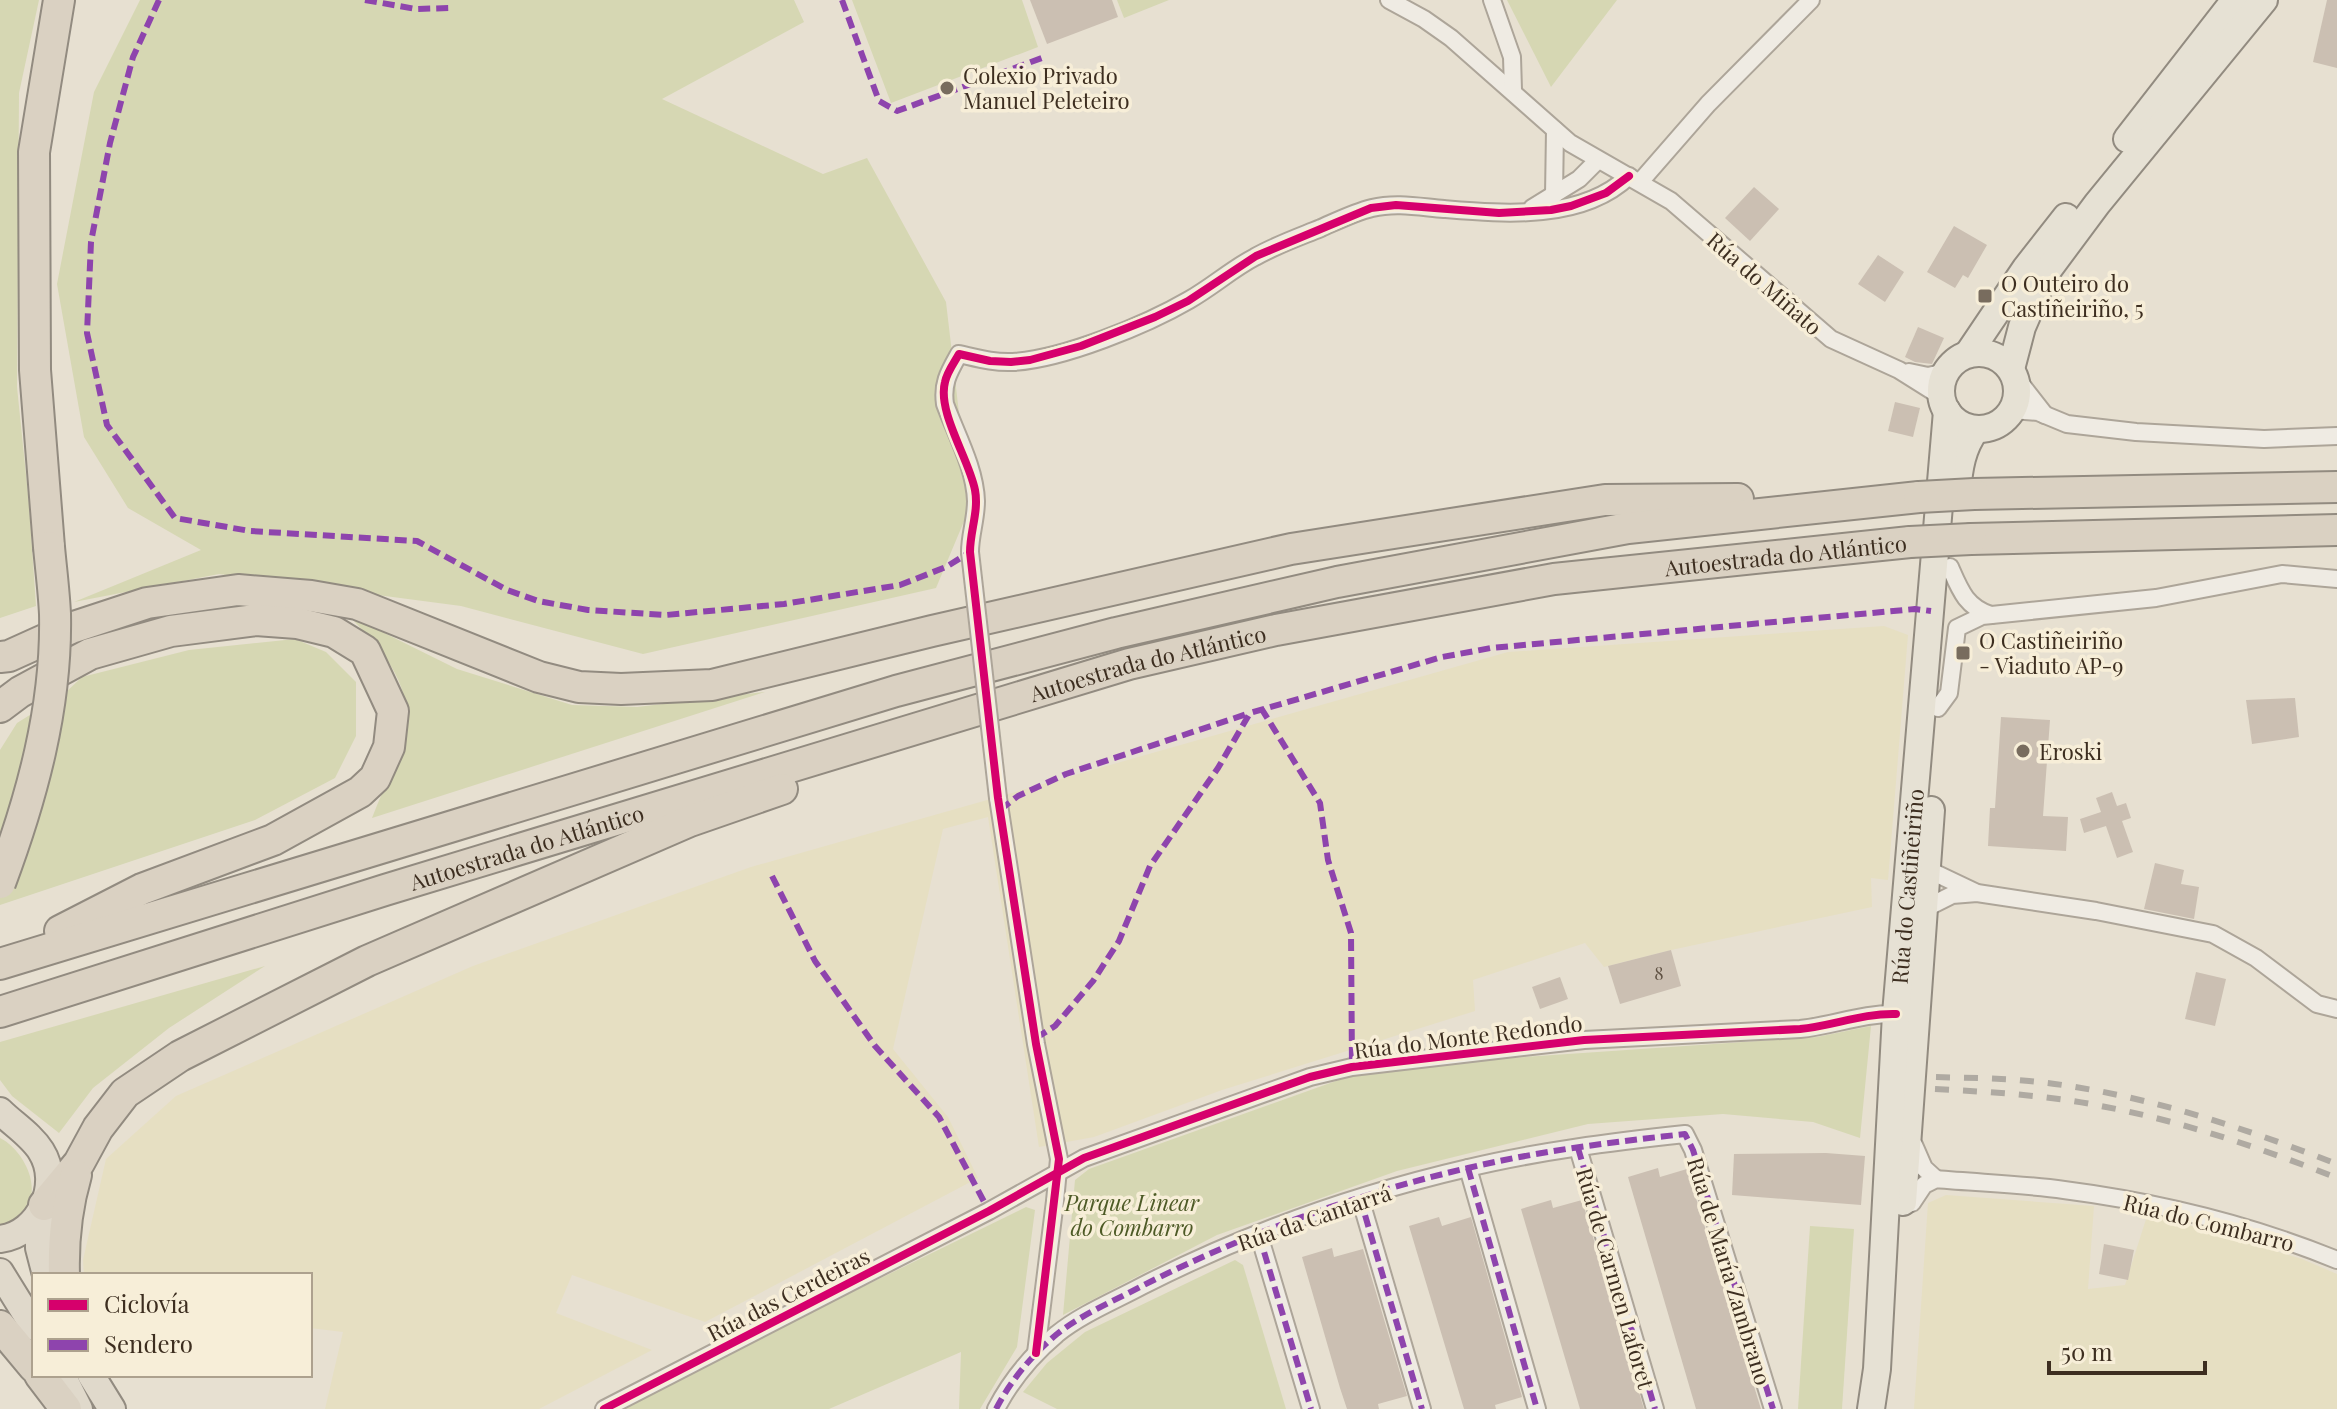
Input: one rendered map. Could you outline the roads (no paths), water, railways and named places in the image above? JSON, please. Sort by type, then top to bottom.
[{"type":"highway","points":[[0,883],[36,775],[47,718],[55,613],[35,370],[34,152],[59,0]]},
{"type":"highway","name":"Autoestrada do Atlántico","points":[[0,962],[896,691],[1116,633],[1337,582],[1628,528],[1912,497],[2337,487]]},
{"type":"highway","points":[[0,657],[9,656],[71,628],[147,603],[238,590],[311,596],[357,604],[539,677],[579,687],[621,689],[712,685],[1246,560],[1338,542],[1605,500],[1912,497]]},
{"type":"highway","name":"Autoestrada do Atlántico","points":[[0,1012],[385,890],[1129,664],[1276,630],[1554,579],[1910,542],[2337,530]]},
{"type":"highway","points":[[0,1239],[24,1229],[42,1210],[79,1163],[98,1128],[125,1093],[180,1056],[367,961],[690,821],[877,756],[1078,694],[1429,602]]},
{"type":"highway","points":[[0,707],[20,692],[90,654],[171,631],[256,620],[297,623],[334,632],[365,651],[393,711],[389,747],[375,778],[360,792],[273,840],[142,889],[0,962]]},
{"type":"highway","points":[[5,1120],[31,1137],[46,1161],[49,1187],[42,1210],[39,1248],[45,1273]]},
{"type":"highway","points":[[64,1273],[66,1208],[79,1163]]},
{"type":"highway","points":[[0,1272],[32,1324]]},
{"type":"highway","points":[[0,1326],[32,1365]]},
{"type":"highway","points":[[42,1377],[66,1409]]},
{"type":"highway","points":[[63,1377],[79,1409]]},
{"type":"highway","points":[[92,1377],[112,1409]]},
{"type":"main road","points":[[2253,4],[2045,274],[2022,327],[2013,372],[2016,399],[2012,410],[1997,424],[1976,429],[1965,426],[1945,393],[1953,363],[1968,354],[2026,268],[2253,4]]},
{"type":"main road","points":[[1968,354],[1987,353],[2004,362],[2013,372]]},
{"type":"main road","name":"Rúa do Castiñeiriño","points":[[1871,1409],[1878,1354],[1896,1014],[1945,393]]},
{"type":"main road","name":"Rúa do Castiñeiriño","points":[[1888,1409],[1938,708],[1954,576],[1961,458],[1976,429]]},
{"type":"street","name":"Rúa do Miñato","points":[[1389,0],[1451,38],[1555,130],[1598,160],[1671,201],[1818,329],[1846,347],[1945,393]]},
{"type":"street","points":[[1492,0],[1512,57],[1513,90]]},
{"type":"street","points":[[1036,1353],[1060,1170],[1036,1044],[998,798],[970,552],[976,491],[943,391],[945,379],[959,354],[990,361],[1030,360],[1105,337],[1188,301],[1256,256],[1371,208],[1396,205],[1499,213],[1551,210],[1590,200],[1635,179],[1811,0]]},
{"type":"street","points":[[1554,195],[1555,130]]},
{"type":"street","points":[[1527,211],[1579,179],[1598,160]]},
{"type":"street","name":"Rúa do Miñato","points":[[1899,370],[1928,376],[1945,393]]},
{"type":"street","points":[[2013,372],[2046,416]]},
{"type":"street","points":[[2012,410],[2030,411],[2067,424],[2136,432],[2264,439],[2337,436]]},
{"type":"street","points":[[1957,628],[1982,616],[2156,598],[2282,574],[2337,579]]},
{"type":"street","points":[[1954,576],[1966,600],[1976,610],[1993,615]]},
{"type":"street","points":[[1938,708],[1949,693],[1957,628],[1954,576]]},
{"type":"street","points":[[1935,873],[1977,893]]},
{"type":"street","points":[[1934,904],[1952,895],[1977,893],[2096,911],[2213,934],[2256,958],[2317,1004],[2337,1009]]},
{"type":"street","name":"Rúa do Monte Redondo","points":[[989,1211],[1084,1158],[1310,1077],[1352,1067],[1584,1040],[1800,1029],[1877,1013],[1896,1014]]},
{"type":"street","name":"Rúa da Cantarrá","points":[[1000,1408],[1016,1376],[1036,1353],[1068,1326],[1182,1267],[1259,1235],[1360,1198],[1468,1168],[1578,1148],[1685,1134]]},
{"type":"street","name":"Rúa de María Zambrano","points":[[1685,1134],[1693,1150],[1773,1409]]},
{"type":"street","points":[[1912,1203],[1924,1185],[1936,1179],[1924,1168],[1914,1145]]},
{"type":"street","name":"Rúa de Carmen Laforet","points":[[1578,1148],[1655,1409]]},
{"type":"street","points":[[1468,1168],[1537,1409]]},
{"type":"street","name":"Rúa do Combarro","points":[[1936,1179],[2062,1190],[2159,1205],[2304,1247],[2337,1260]]},
{"type":"street","points":[[1360,1198],[1422,1409]]},
{"type":"street","name":"Rúa das Cerdeiras","points":[[604,1409],[989,1211]]},
{"type":"street","points":[[1259,1235],[1311,1409]]},
{"type":"railway","points":[[1936,1077],[2029,1081],[2108,1093],[2186,1112],[2337,1164]]},
{"type":"railway","points":[[1935,1089],[2039,1097],[2131,1112],[2220,1136],[2337,1178]]},
{"type":"place","name":"Colexio Privado Manuel Peleteiro","points":[[947,88]]},
{"type":"place","name":"O Outeiro do Castiñeiriño, 5","points":[[1985,296]]},
{"type":"place","name":"O Castiñeiriño - Viaduto AP-9","points":[[1963,653]]},
{"type":"place","name":"Eroski","points":[[2023,751]]},
{"type":"park label","name":"Parque Linear do Combarro","points":[[1132,1214]]}]
